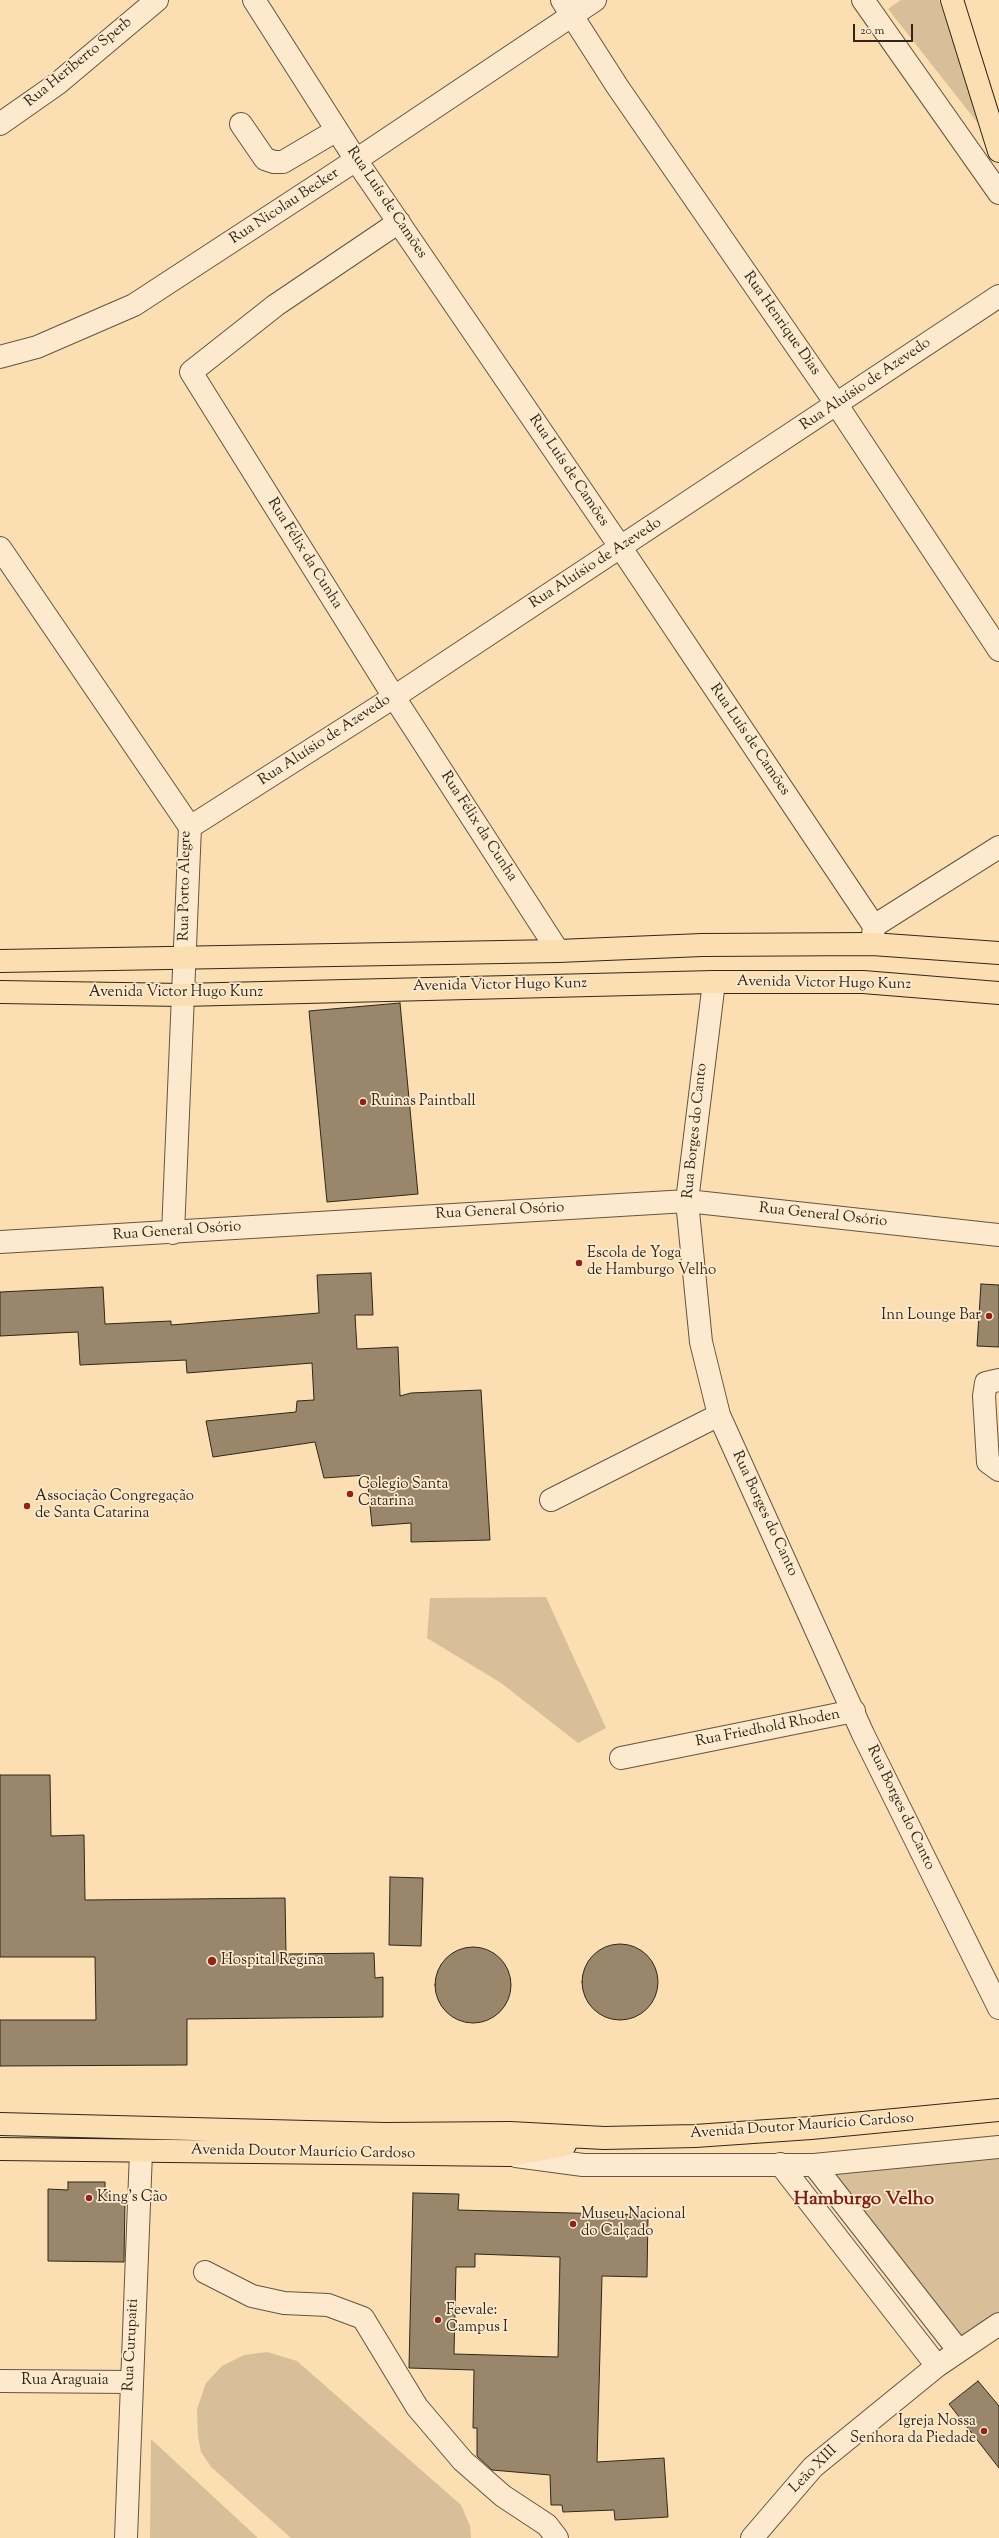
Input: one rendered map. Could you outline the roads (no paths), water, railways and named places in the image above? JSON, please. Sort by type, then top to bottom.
[{"type":"main road","points":[[952,0],[999,151]]},
{"type":"main road","points":[[0,961],[184,956],[558,951],[702,945],[873,935],[999,953]]},
{"type":"main road","name":"Avenida Victor Hugo Kunz","points":[[0,992],[182,995],[714,982],[862,982],[999,993]]},
{"type":"main road","name":"Avenida Doutor Maurício Cardoso","points":[[385,2145],[510,2133],[604,2138],[695,2136],[811,2128],[999,2110]]},
{"type":"main road","points":[[4,2149],[5,2124]]},
{"type":"main road","name":"Avenida Doutor Maurício Cardoso","points":[[5,2124],[180,2129],[282,2143]]},
{"type":"main road","points":[[111,2127],[111,2151]]},
{"type":"main road","name":"Avenida Doutor Maurício Cardoso","points":[[4,2149],[179,2152],[282,2143],[385,2145],[509,2155],[604,2138]]},
{"type":"street","name":"Rua Heriberto Sperb","points":[[0,124],[57,84],[157,0]]},
{"type":"street","name":"Rua Luís de Camões","points":[[254,0],[356,160],[621,548],[873,935]]},
{"type":"street","name":"Rua Nicolau Becker","points":[[0,357],[38,347],[134,305],[356,160],[568,8],[595,0]]},
{"type":"street","points":[[863,0],[999,193]]},
{"type":"street","name":"Rua Henrique Dias","points":[[568,8],[617,86],[837,405],[999,650]]},
{"type":"street","points":[[241,124],[265,159],[274,162],[283,162],[337,130]]},
{"type":"street","name":"Rua Félix da Cunha","points":[[399,222],[276,305],[191,372],[394,697],[558,951]]},
{"type":"street","name":"Rua Aluísio de Azevedo","points":[[190,827],[394,697],[837,405],[999,296]]},
{"type":"street","name":"Rua Porto Alegre","points":[[0,548],[190,827],[173,1233]]},
{"type":"street","points":[[873,935],[999,847]]},
{"type":"street","name":"Rua Borges do Canto","points":[[714,982],[687,1201],[701,1342],[719,1415],[867,1741],[999,2008]]},
{"type":"street","name":"Rua General Osório","points":[[0,1242],[173,1233],[687,1201],[999,1235]]},
{"type":"street","points":[[999,1380],[986,1383],[984,1396],[988,1462],[999,1470]]},
{"type":"street","points":[[551,1500],[719,1415]]},
{"type":"street","name":"Rua Friedhold Rhoden","points":[[621,1758],[854,1711]]},
{"type":"street","points":[[179,2152],[180,2129]]},
{"type":"street","points":[[509,2155],[583,2165],[814,2165],[999,2147]]},
{"type":"street","name":"Rua Curupaiti","points":[[126,2538],[141,2152]]},
{"type":"street","points":[[780,2164],[937,2366]]},
{"type":"street","points":[[814,2165],[960,2351]]},
{"type":"street","points":[[205,2272],[252,2296],[284,2303],[328,2306],[363,2318],[417,2407],[463,2462],[503,2496],[547,2525],[557,2538]]},
{"type":"street","name":"Leão XIII","points":[[752,2538],[813,2467],[937,2366],[999,2324]]},
{"type":"street","name":"Rua Araguaia","points":[[0,2381],[131,2382]]},
{"type":"place","name":"Ruinas Paintball","points":[[363,1102]]},
{"type":"place","name":"Escola de Yoga de Hamburgo Velho","points":[[579,1263]]},
{"type":"place","name":"Inn Lounge Bar","points":[[989,1316]]},
{"type":"place","name":"Colegio Santa Catarina","points":[[350,1494]]},
{"type":"place","name":"Associação Congregação de Santa Catarina","points":[[27,1506]]},
{"type":"place","name":"Hospital Regina","points":[[212,1961]]},
{"type":"place","name":"King's Cão","points":[[89,2198]]},
{"type":"place","name":"Museu Nacional do Calçado","points":[[573,2224]]},
{"type":"place","name":"Feevale: Campus I","points":[[438,2320]]},
{"type":"place","name":"Igreja Nossa Senhora da Piedade","points":[[984,2431]]},
{"type":"district","name":"Hamburgo Velho","points":[[864,2201]]}]
